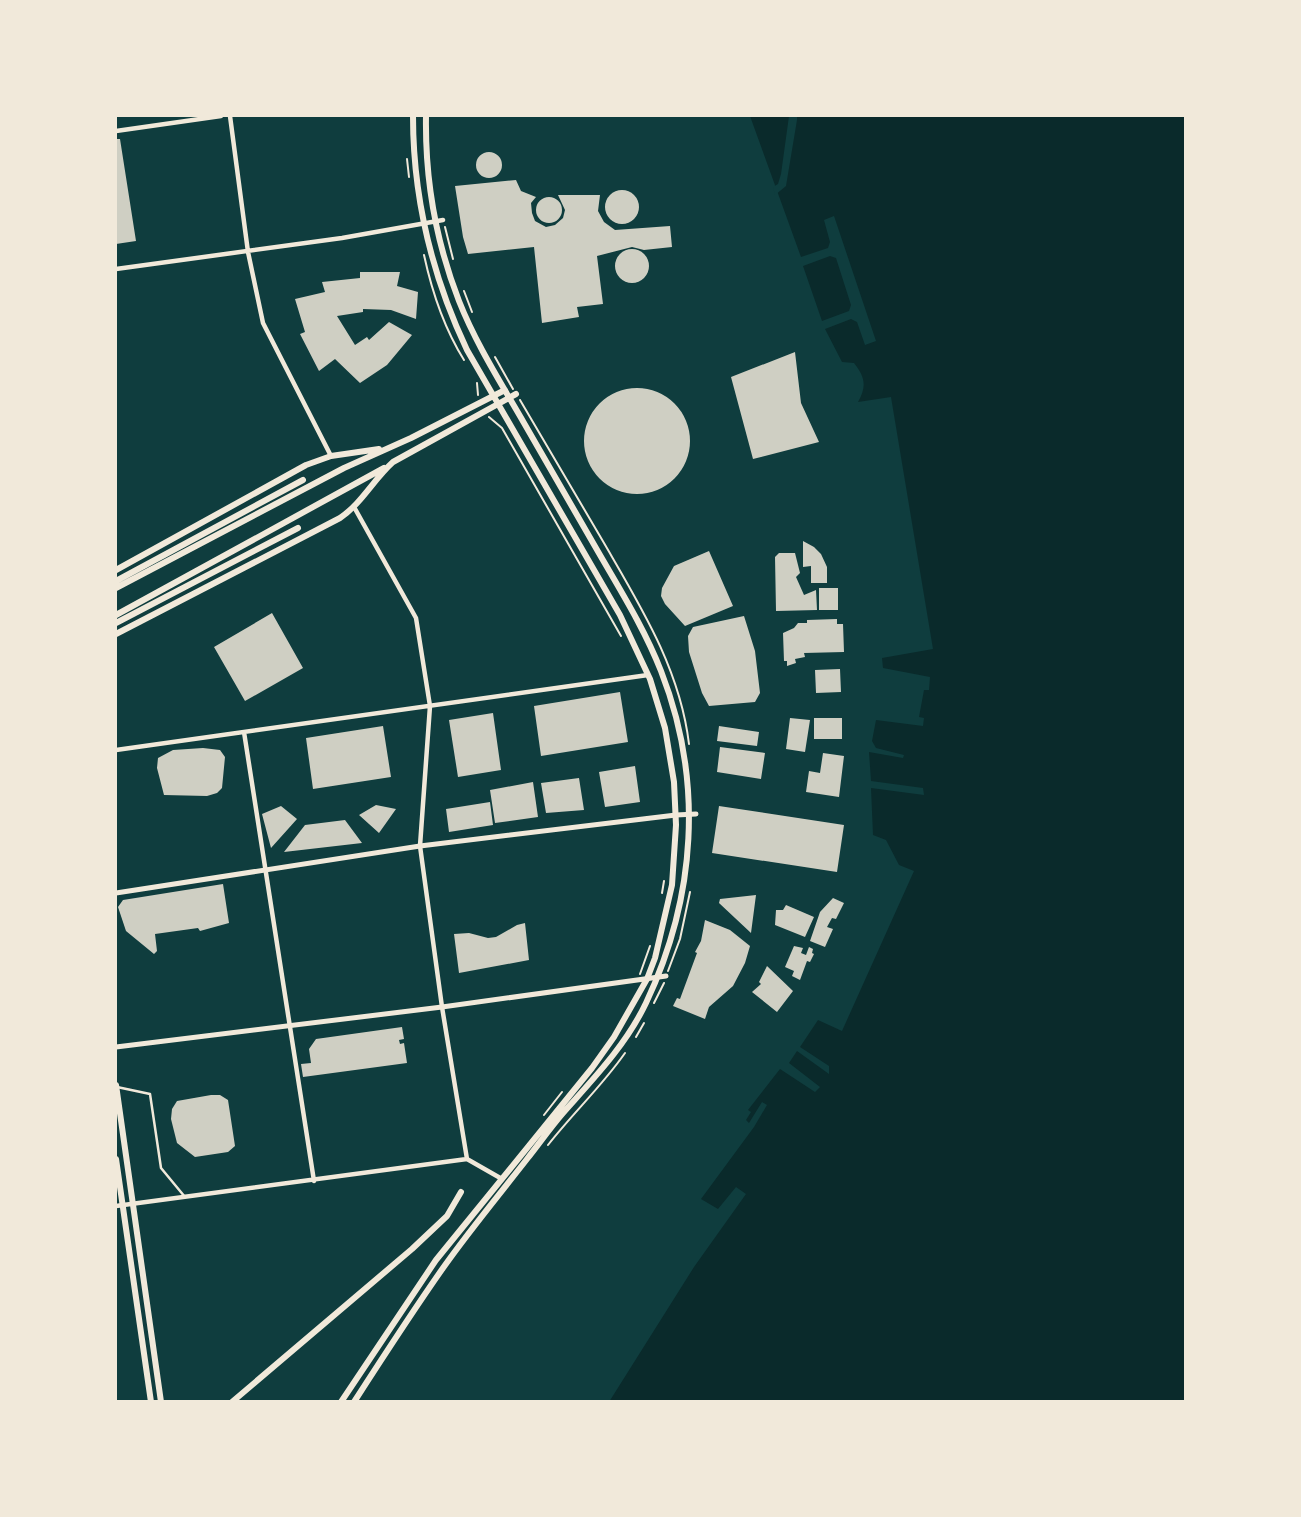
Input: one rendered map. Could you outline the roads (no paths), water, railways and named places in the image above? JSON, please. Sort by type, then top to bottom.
[{"type":"main road","points":[[354,1402],[444,1266],[597,1060],[647,979],[655,958],[672,885],[676,815],[669,745],[649,675],[620,615],[467,350],[447,304],[432,260],[424,224],[415,172],[413,116]]},
{"type":"main road","points":[[341,1402],[436,1260],[618,1049],[645,1005],[672,940],[681,901],[692,814],[681,742],[655,657],[513,396],[505,390],[478,344],[459,299],[444,257],[440,221],[428,171],[426,116]]},
{"type":"main road","points":[[116,588],[344,468],[411,438],[505,390]]},
{"type":"main road","points":[[116,615],[513,396]]},
{"type":"main road","points":[[116,570],[306,464],[331,456],[368,452],[411,438]]},
{"type":"main road","points":[[116,634],[340,518],[354,507],[393,462]]},
{"type":"main road","points":[[117,579],[303,480]]},
{"type":"main road","points":[[116,623],[298,528]]},
{"type":"main road","points":[[116,1086],[161,1402]]},
{"type":"main road","points":[[116,1159],[119,1206],[151,1402]]},
{"type":"main road","points":[[232,1402],[412,1249],[447,1216],[461,1192]]},
{"type":"street","points":[[116,131],[221,116]]},
{"type":"street","points":[[230,116],[248,252],[262,323],[331,456]]},
{"type":"street","points":[[116,269],[248,252],[440,221]]},
{"type":"street","points":[[354,507],[416,618],[430,706],[420,846],[442,1007],[467,1159]]},
{"type":"street","points":[[116,750],[649,675]]},
{"type":"street","points":[[244,732],[314,1181]]},
{"type":"street","points":[[116,892],[420,846],[692,814]]},
{"type":"street","points":[[116,1047],[666,976]]},
{"type":"street","points":[[119,1206],[467,1159],[505,1181]]},
{"type":"lane","points":[[116,1086],[150,1094],[161,1168],[185,1197]]},
{"type":"water","points":[[750,116],[1185,116],[1185,1401],[609,1402],[694,1267],[746,1194],[736,1187],[718,1209],[701,1199],[767,1105],[762,1102],[749,1123],[746,1120],[751,1112],[748,1110],[780,1069],[815,1092],[820,1087],[789,1063],[797,1051],[829,1074],[829,1066],[800,1047],[818,1020],[842,1031],[914,871],[899,865],[886,840],[873,835],[871,788],[924,795],[923,788],[871,781],[869,752],[903,758],[904,755],[876,748],[872,741],[876,720],[923,726],[924,718],[919,717],[924,690],[929,690],[930,677],[883,668],[882,658],[933,649],[891,397],[858,402],[864,386],[861,373],[854,363],[842,362],[825,329],[851,319],[857,322],[865,345],[876,341],[834,216],[824,220],[830,242],[828,248],[801,257]]},
{"type":"water","points":[[830,256],[836,258],[851,305],[849,311],[822,321],[803,266]]}]
